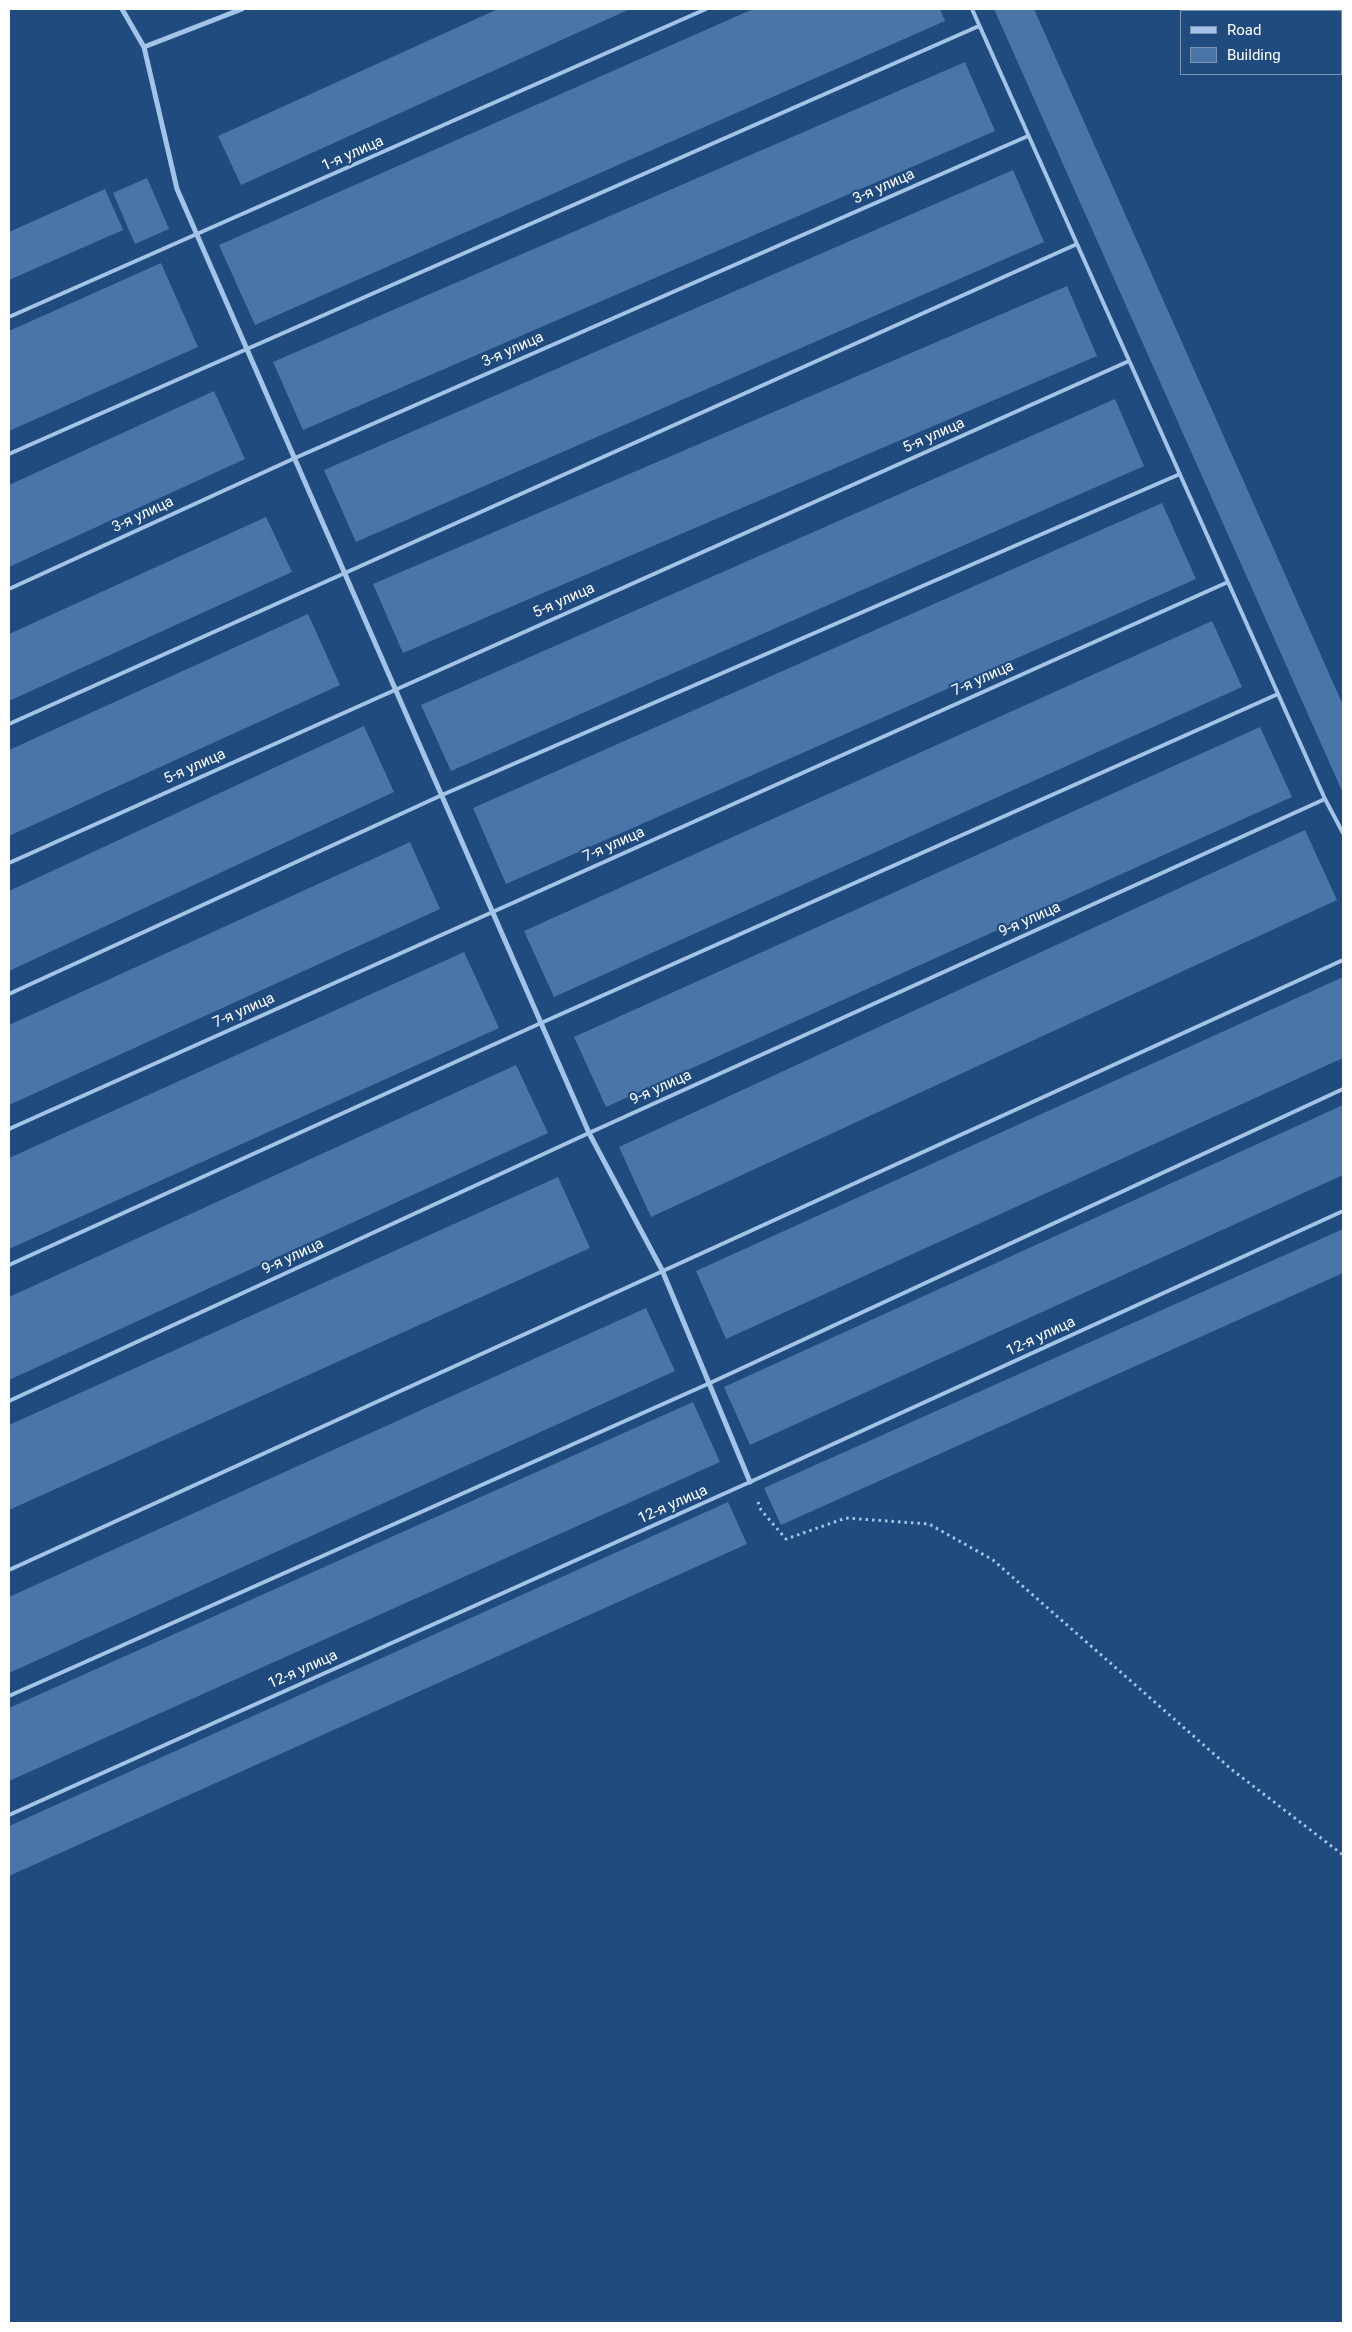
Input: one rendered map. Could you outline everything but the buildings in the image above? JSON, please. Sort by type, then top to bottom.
[{"type":"street","points":[[122,9],[144,47],[177,189],[197,236],[589,1133],[662,1270],[750,1482]]},
{"type":"street","points":[[144,47],[242,9]]},
{"type":"lane","name":"1-я улица","points":[[9,317],[197,236],[706,9]]},
{"type":"lane","points":[[972,9],[1325,799],[1343,833]]},
{"type":"lane","points":[[9,454],[979,26]]},
{"type":"lane","name":"3-я улица","points":[[9,589],[294,458],[1028,136]]},
{"type":"lane","points":[[9,724],[1077,244]]},
{"type":"lane","name":"5-я улица","points":[[9,864],[1129,360]]},
{"type":"lane","points":[[9,994],[442,795],[1180,474]]},
{"type":"lane","name":"7-я улица","points":[[9,1129],[1228,582]]},
{"type":"lane","points":[[9,1264],[541,1023],[1278,694]]},
{"type":"lane","name":"9-я улица","points":[[9,1401],[589,1133],[1325,799]]},
{"type":"lane","points":[[9,1570],[1343,960]]},
{"type":"lane","points":[[9,1696],[710,1383],[1343,1089]]},
{"type":"lane","name":"12-я улица","points":[[9,1814],[750,1482],[1343,1211]]},
{"type":"path","points":[[750,1482],[761,1510],[786,1539],[846,1518],[929,1524],[993,1560],[1231,1769],[1343,1855]]}]
